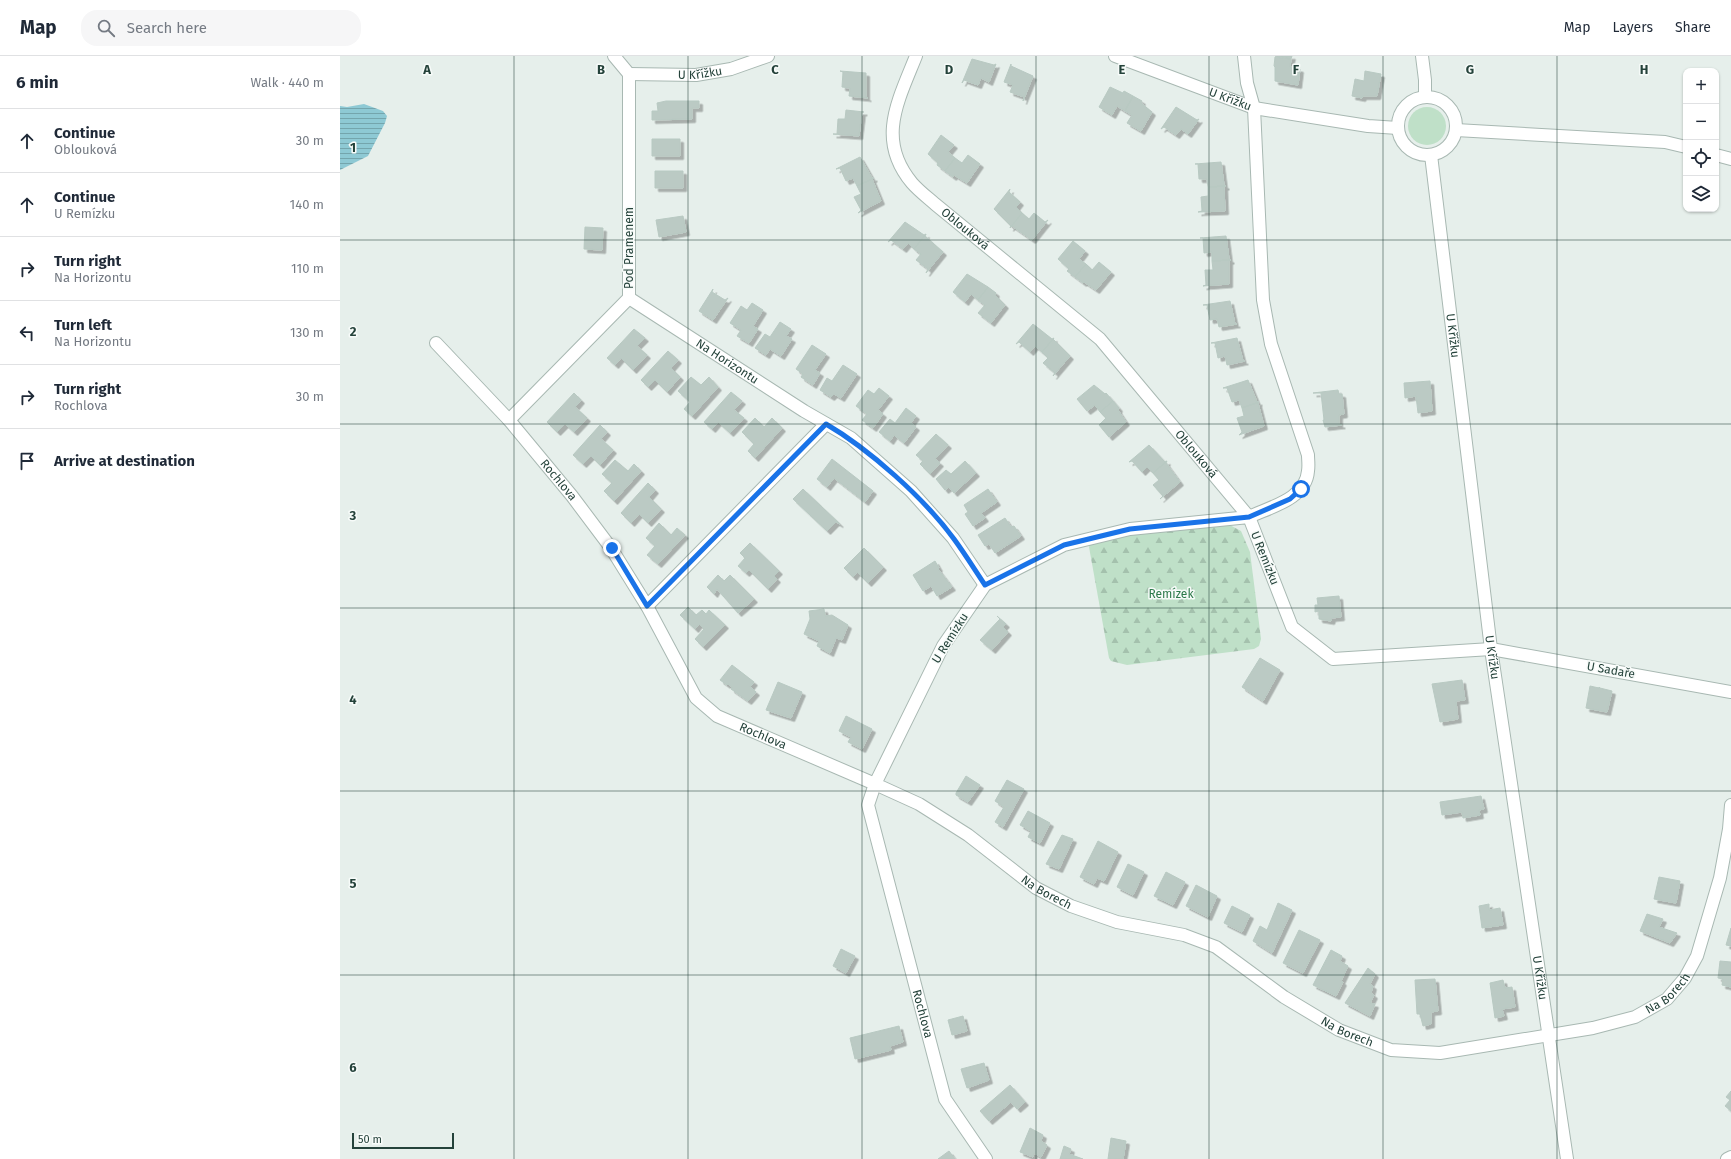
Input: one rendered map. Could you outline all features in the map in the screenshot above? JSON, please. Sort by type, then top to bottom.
[{"type":"street","points":[[614,56],[629,74]]},
{"type":"street","name":"U Křížku","points":[[629,74],[696,75],[731,69],[768,56]]},
{"type":"street","name":"Oblouková","points":[[916,56],[894,112],[892,136],[897,162],[912,183],[935,204],[1100,338],[1249,517]]},
{"type":"street","name":"U Křížku","points":[[1115,56],[1254,108],[1368,126],[1398,128]]},
{"type":"street","points":[[1244,56],[1247,83],[1254,108],[1263,300],[1271,344],[1308,455],[1308,472],[1301,489],[1290,499],[1249,517]]},
{"type":"street","points":[[1422,56],[1425,80],[1425,97]]},
{"type":"street","name":"Pod Pramenem","points":[[509,420],[629,298],[629,74]]},
{"type":"street","points":[[1425,97],[1441,101],[1448,106],[1456,121],[1456,130],[1453,139],[1448,146],[1440,152],[1431,155],[1422,154],[1409,148],[1401,137],[1398,128],[1399,121],[1405,107],[1411,102],[1425,97]]},
{"type":"street","points":[[1456,130],[1664,142],[1683,146]]},
{"type":"street","name":"U Křížku","points":[[1431,155],[1491,649],[1567,1159]]},
{"type":"street","points":[[1719,156],[1731,160]]},
{"type":"street","name":"Na Horizontu","points":[[629,298],[826,424],[851,438],[911,491],[953,538],[985,585]]},
{"type":"street","name":"Rochlova","points":[[436,343],[509,420],[572,496],[612,548],[647,606],[696,698],[717,716],[875,784],[868,805],[944,1099],[986,1159]]},
{"type":"street","points":[[647,606],[826,424]]},
{"type":"street","name":"U Remízku","points":[[875,784],[943,646],[985,585],[1072,543],[1130,529],[1249,517],[1292,627],[1333,659],[1491,649]]},
{"type":"street","name":"U Sadaře","points":[[1491,649],[1731,692]]},
{"type":"street","name":"Na Borech","points":[[875,784],[919,804],[968,835],[1036,888],[1071,906],[1117,922],[1184,935],[1216,947],[1284,997],[1339,1030],[1391,1050],[1440,1053],[1593,1028],[1635,1017],[1667,999],[1685,978],[1697,956],[1720,878],[1729,829],[1731,805]]},
{"type":"street","points":[[1727,1159],[1731,1157]]},
{"type":"green space","points":[[1427,107],[1440,113],[1446,126],[1440,139],[1427,145],[1414,139],[1408,126],[1414,113]]},
{"type":"green space","name":"Remízek","points":[[1224,522],[1241,531],[1250,552],[1261,639],[1259,646],[1254,649],[1127,665],[1111,661],[1109,658],[1089,547],[1092,539]]},
{"type":"water","points":[[364,104],[383,111],[387,116],[385,123],[368,156],[340,170],[340,106],[347,107]]},
{"type":"building","points":[[1275,56],[1292,56],[1291,59]]},
{"type":"building","points":[[1275,57],[1291,59],[1290,67],[1300,69],[1298,85],[1275,81]]},
{"type":"building","points":[[972,59],[994,65],[996,64],[989,82],[981,78],[978,85],[964,80],[962,83]]},
{"type":"building","points":[[1011,64],[1011,66],[1033,76],[1023,101],[1024,97],[1010,92],[1013,85],[1004,82]]},
{"type":"building","points":[[840,71],[866,73],[866,97],[868,98],[849,96],[850,88],[842,87],[843,72]]},
{"type":"building","points":[[1365,71],[1381,74],[1377,96],[1363,96],[1362,98],[1352,96],[1355,79],[1364,81]]},
{"type":"building","points":[[1110,87],[1123,93],[1124,91],[1133,96],[1125,111],[1117,106],[1112,115],[1099,107]]},
{"type":"building","points":[[1133,96],[1142,101],[1141,103],[1152,112],[1141,131],[1127,123],[1132,115],[1125,111]]},
{"type":"building","points":[[666,101],[699,101],[699,108],[692,108],[692,119],[652,120],[652,111],[658,111],[657,103]]},
{"type":"building","points":[[1176,107],[1197,120],[1199,119],[1188,134],[1181,129],[1176,135],[1164,127],[1161,129]]},
{"type":"building","points":[[846,110],[864,112],[862,112],[859,136],[833,134],[837,134],[838,119],[845,119]]},
{"type":"building","points":[[941,135],[954,145],[948,152],[955,158],[945,171],[937,165],[938,163],[928,154]]},
{"type":"building","points":[[652,139],[680,139],[680,156],[652,156]]},
{"type":"building","points":[[968,155],[980,164],[967,183],[954,175],[953,177],[945,171],[955,158],[962,163]]},
{"type":"building","points":[[860,157],[872,178],[874,178],[857,186],[853,178],[846,181],[840,168],[836,169]]},
{"type":"building","points":[[1221,162],[1224,185],[1226,186],[1208,187],[1207,179],[1199,179],[1198,164],[1195,164]]},
{"type":"building","points":[[655,171],[683,171],[683,188],[655,188]]},
{"type":"building","points":[[874,178],[872,179],[881,201],[858,213],[861,210],[854,197],[861,194],[857,186]]},
{"type":"building","points":[[1226,186],[1224,187],[1225,211],[1198,212],[1202,211],[1201,197],[1208,196],[1208,187]]},
{"type":"building","points":[[1010,189],[1009,192],[1020,202],[1016,207],[1022,213],[1010,228],[1011,226],[994,209]]},
{"type":"building","points":[[1022,213],[1029,219],[1034,213],[1045,222],[1048,220],[1032,240],[1012,226],[1010,228]]},
{"type":"building","points":[[683,216],[686,232],[659,237],[656,220]]},
{"type":"building","points":[[905,222],[924,235],[926,234],[914,249],[908,243],[903,249],[891,240],[888,242]]},
{"type":"building","points":[[585,227],[603,228],[602,250],[584,249]]},
{"type":"building","points":[[926,234],[925,236],[943,252],[926,273],[928,269],[916,260],[921,254],[914,249]]},
{"type":"building","points":[[1226,236],[1229,259],[1231,260],[1212,261],[1212,252],[1204,253],[1203,238],[1200,238]]},
{"type":"building","points":[[1073,241],[1085,251],[1079,259],[1086,264],[1075,277],[1067,271],[1069,269],[1058,259]]},
{"type":"building","points":[[1231,260],[1229,261],[1229,284],[1203,286],[1206,285],[1205,270],[1213,270],[1212,261]]},
{"type":"building","points":[[1099,262],[1111,272],[1096,290],[1075,277],[1086,264],[1092,270]]},
{"type":"building","points":[[967,274],[988,287],[978,300],[971,294],[965,302],[953,292]]},
{"type":"building","points":[[988,287],[996,293],[995,295],[1005,305],[991,323],[978,313],[985,305],[978,300]]},
{"type":"building","points":[[713,289],[712,292],[725,300],[728,298],[713,320],[699,311]]},
{"type":"building","points":[[1230,301],[1235,324],[1237,324],[1219,327],[1217,319],[1210,320],[1207,305],[1203,305]]},
{"type":"building","points":[[752,303],[763,310],[753,326],[758,329],[749,343],[737,336],[741,330],[730,323],[741,306],[747,310]]},
{"type":"building","points":[[780,322],[791,329],[786,336],[792,339],[781,356],[770,349],[766,355],[755,348],[765,334],[770,337]]},
{"type":"building","points":[[1033,324],[1052,339],[1054,338],[1042,352],[1035,346],[1030,352],[1019,342],[1016,344]]},
{"type":"building","points":[[634,329],[645,338],[637,346],[647,355],[633,370],[621,358],[615,365],[607,358]]},
{"type":"building","points":[[1237,338],[1243,361],[1245,361],[1227,365],[1225,356],[1218,358],[1215,343],[1211,343]]},
{"type":"building","points":[[1053,339],[1070,356],[1053,376],[1055,373],[1043,363],[1048,358],[1042,352]]},
{"type":"building","points":[[812,345],[826,354],[815,370],[820,373],[813,385],[801,377],[803,374],[796,369]]},
{"type":"building","points":[[668,351],[678,360],[671,368],[680,377],[667,392],[655,380],[648,387],[641,380]]},
{"type":"building","points":[[843,365],[857,374],[841,398],[834,394],[831,397],[820,390],[827,378],[832,381]]},
{"type":"building","points":[[691,377],[701,385],[709,377],[718,387],[692,416],[684,409],[690,402],[678,391]]},
{"type":"building","points":[[1248,380],[1257,402],[1259,402],[1242,408],[1239,400],[1232,402],[1227,388],[1223,388]]},
{"type":"building","points":[[1430,381],[1432,411],[1418,413],[1416,396],[1405,398],[1404,383]]},
{"type":"building","points":[[1094,385],[1105,394],[1106,393],[1113,401],[1100,412],[1095,405],[1087,411],[1077,399]]},
{"type":"building","points":[[879,388],[889,396],[878,410],[883,414],[873,428],[862,420],[867,414],[856,406],[868,390],[874,394]]},
{"type":"building","points":[[1338,390],[1339,394],[1342,394],[1344,414],[1339,415],[1339,424],[1342,425],[1325,427],[1321,393],[1313,393]]},
{"type":"building","points":[[731,392],[742,401],[734,410],[744,418],[730,433],[718,422],[712,429],[704,422]]},
{"type":"building","points":[[574,393],[581,400],[575,407],[587,418],[574,432],[565,424],[557,432],[547,422]]},
{"type":"building","points":[[1113,401],[1119,408],[1118,410],[1126,422],[1109,437],[1099,425],[1106,418],[1100,412]]},
{"type":"building","points":[[1259,402],[1264,426],[1239,435],[1242,432],[1237,418],[1244,416],[1242,408]]},
{"type":"building","points":[[906,408],[916,416],[911,423],[916,427],[904,443],[894,435],[890,441],[879,432],[890,419],[895,423]]},
{"type":"building","points":[[755,418],[764,427],[772,418],[782,428],[755,458],[748,451],[754,444],[742,432]]},
{"type":"building","points":[[600,425],[607,432],[601,439],[613,450],[600,465],[591,456],[583,464],[573,455]]},
{"type":"building","points":[[936,434],[948,445],[935,459],[940,463],[930,474],[920,464],[923,461],[916,455]]},
{"type":"building","points":[[1149,445],[1165,462],[1167,461],[1153,473],[1147,467],[1142,472],[1132,461],[1129,462]]},
{"type":"building","points":[[832,459],[873,491],[865,502],[834,478],[827,487],[817,479]]},
{"type":"building","points":[[615,460],[628,471],[634,464],[641,471],[614,501],[604,491],[612,483],[602,474]]},
{"type":"building","points":[[965,461],[976,473],[954,493],[949,487],[945,490],[936,479],[946,470],[951,474]]},
{"type":"building","points":[[1167,461],[1166,463],[1180,482],[1160,499],[1163,496],[1153,485],[1159,480],[1153,473]]},
{"type":"building","points":[[648,483],[655,490],[649,497],[661,509],[648,523],[639,514],[631,523],[621,513]]},
{"type":"building","points":[[803,489],[840,524],[836,522],[827,531],[793,499]]},
{"type":"building","points":[[988,489],[997,502],[981,513],[985,518],[973,526],[965,514],[968,512],[964,505]]},
{"type":"building","points":[[1005,518],[1011,527],[1014,526],[1021,536],[995,553],[989,544],[985,546],[978,535]]},
{"type":"building","points":[[659,523],[671,535],[677,528],[685,535],[658,564],[647,555],[655,546],[646,538]]},
{"type":"building","points":[[750,543],[779,571],[774,576],[777,579],[768,589],[749,570],[746,573],[738,566],[745,558],[740,553]]},
{"type":"building","points":[[864,548],[883,567],[868,583],[857,572],[853,577],[844,568]]},
{"type":"building","points":[[935,561],[939,568],[938,569],[952,587],[937,596],[931,586],[923,591],[913,575]]},
{"type":"building","points":[[718,575],[724,581],[730,575],[754,599],[738,613],[717,589],[714,594],[707,587]]},
{"type":"building","points":[[1339,596],[1341,617],[1332,618],[1331,621],[1319,619],[1319,611],[1315,612],[1315,605],[1318,605],[1317,598]]},
{"type":"building","points":[[688,607],[696,615],[702,610],[706,614],[709,610],[725,625],[703,647],[695,639],[704,629],[699,624],[695,629],[680,615]]},
{"type":"building","points":[[824,609],[825,616],[832,615],[848,625],[842,640],[836,638],[830,653],[817,646],[819,641],[804,634],[810,619],[809,611]]},
{"type":"building","points":[[997,616],[1006,624],[1003,627],[1008,632],[992,650],[980,640],[1000,619]]},
{"type":"building","points":[[1260,658],[1280,670],[1263,701],[1242,687]]},
{"type":"building","points":[[732,665],[754,682],[750,687],[756,692],[748,701],[731,689],[732,687],[728,684],[727,685],[720,680]]},
{"type":"building","points":[[1462,680],[1465,700],[1456,701],[1458,719],[1440,722],[1432,684]]},
{"type":"building","points":[[778,682],[802,692],[791,718],[766,710]]},
{"type":"building","points":[[1590,686],[1612,691],[1607,712],[1586,708]]},
{"type":"building","points":[[846,716],[872,729],[862,749],[848,742],[851,737],[839,731]]},
{"type":"building","points":[[966,776],[980,785],[968,802],[956,795]]},
{"type":"building","points":[[1007,780],[1024,789],[1003,827],[995,822],[1004,807],[995,801]]},
{"type":"building","points":[[1481,796],[1484,809],[1479,810],[1480,815],[1463,818],[1462,812],[1442,815],[1440,802]]},
{"type":"building","points":[[1028,811],[1050,823],[1040,843],[1028,837],[1031,831],[1020,825]]},
{"type":"building","points":[[1062,835],[1073,839],[1059,869],[1046,864]]},
{"type":"building","points":[[1098,841],[1118,852],[1104,881],[1097,878],[1094,884],[1080,877]]},
{"type":"building","points":[[1128,864],[1144,872],[1133,895],[1117,887]]},
{"type":"building","points":[[1166,872],[1185,882],[1173,905],[1154,896]]},
{"type":"building","points":[[1659,877],[1680,881],[1676,903],[1654,899]]},
{"type":"building","points":[[1196,885],[1217,896],[1208,917],[1186,906]]},
{"type":"building","points":[[1278,903],[1292,910],[1272,953],[1253,941],[1260,926],[1267,930]]},
{"type":"building","points":[[1489,904],[1489,910],[1500,908],[1503,925],[1482,928],[1479,906]]},
{"type":"building","points":[[1232,906],[1250,915],[1242,932],[1224,923]]},
{"type":"building","points":[[1647,914],[1663,919],[1659,927],[1677,933],[1670,943],[1640,931]]},
{"type":"building","points":[[1731,928],[1731,946],[1726,945]]},
{"type":"building","points":[[1299,930],[1320,940],[1303,973],[1283,963]]},
{"type":"building","points":[[841,949],[855,956],[846,973],[833,966]]},
{"type":"building","points":[[1331,950],[1342,956],[1340,961],[1348,966],[1341,981],[1343,982],[1336,996],[1313,985]]},
{"type":"building","points":[[1720,961],[1731,962],[1731,987],[1722,985],[1723,979],[1718,978]]},
{"type":"building","points":[[1368,968],[1375,974],[1370,984],[1373,986],[1371,993],[1374,995],[1370,1003],[1375,1004],[1370,1016],[1345,1003]]},
{"type":"building","points":[[1435,979],[1438,1011],[1431,1012],[1431,1024],[1423,1026],[1420,1014],[1417,1014],[1415,980]]},
{"type":"building","points":[[1503,980],[1505,988],[1512,987],[1515,1007],[1502,1009],[1504,1016],[1495,1018],[1490,983]]},
{"type":"building","points":[[963,1016],[967,1031],[952,1035],[948,1020]]},
{"type":"building","points":[[899,1026],[903,1042],[890,1046],[891,1050],[855,1059],[850,1038]]},
{"type":"building","points":[[984,1063],[989,1080],[967,1088],[961,1069]]},
{"type":"building","points":[[1010,1085],[1025,1102],[1017,1109],[1011,1102],[989,1121],[980,1111]]},
{"type":"building","points":[[1731,1091],[1731,1111],[1725,1106],[1730,1100],[1726,1097]]},
{"type":"building","points":[[1030,1128],[1043,1135],[1041,1141],[1047,1145],[1041,1157],[1034,1153],[1033,1157],[1020,1152]]},
{"type":"building","points":[[1111,1138],[1126,1141],[1123,1159],[1108,1159]]},
{"type":"building","points":[[1064,1146],[1071,1149],[1069,1154],[1083,1159],[1060,1159]]},
{"type":"building","points":[[949,1151],[955,1159],[938,1159]]},
{"type":"route","points":[[612,548],[647,606],[826,424],[851,438],[911,491],[953,538],[985,585],[1064,545],[1130,529],[1249,517],[1290,499],[1301,489]]}]
